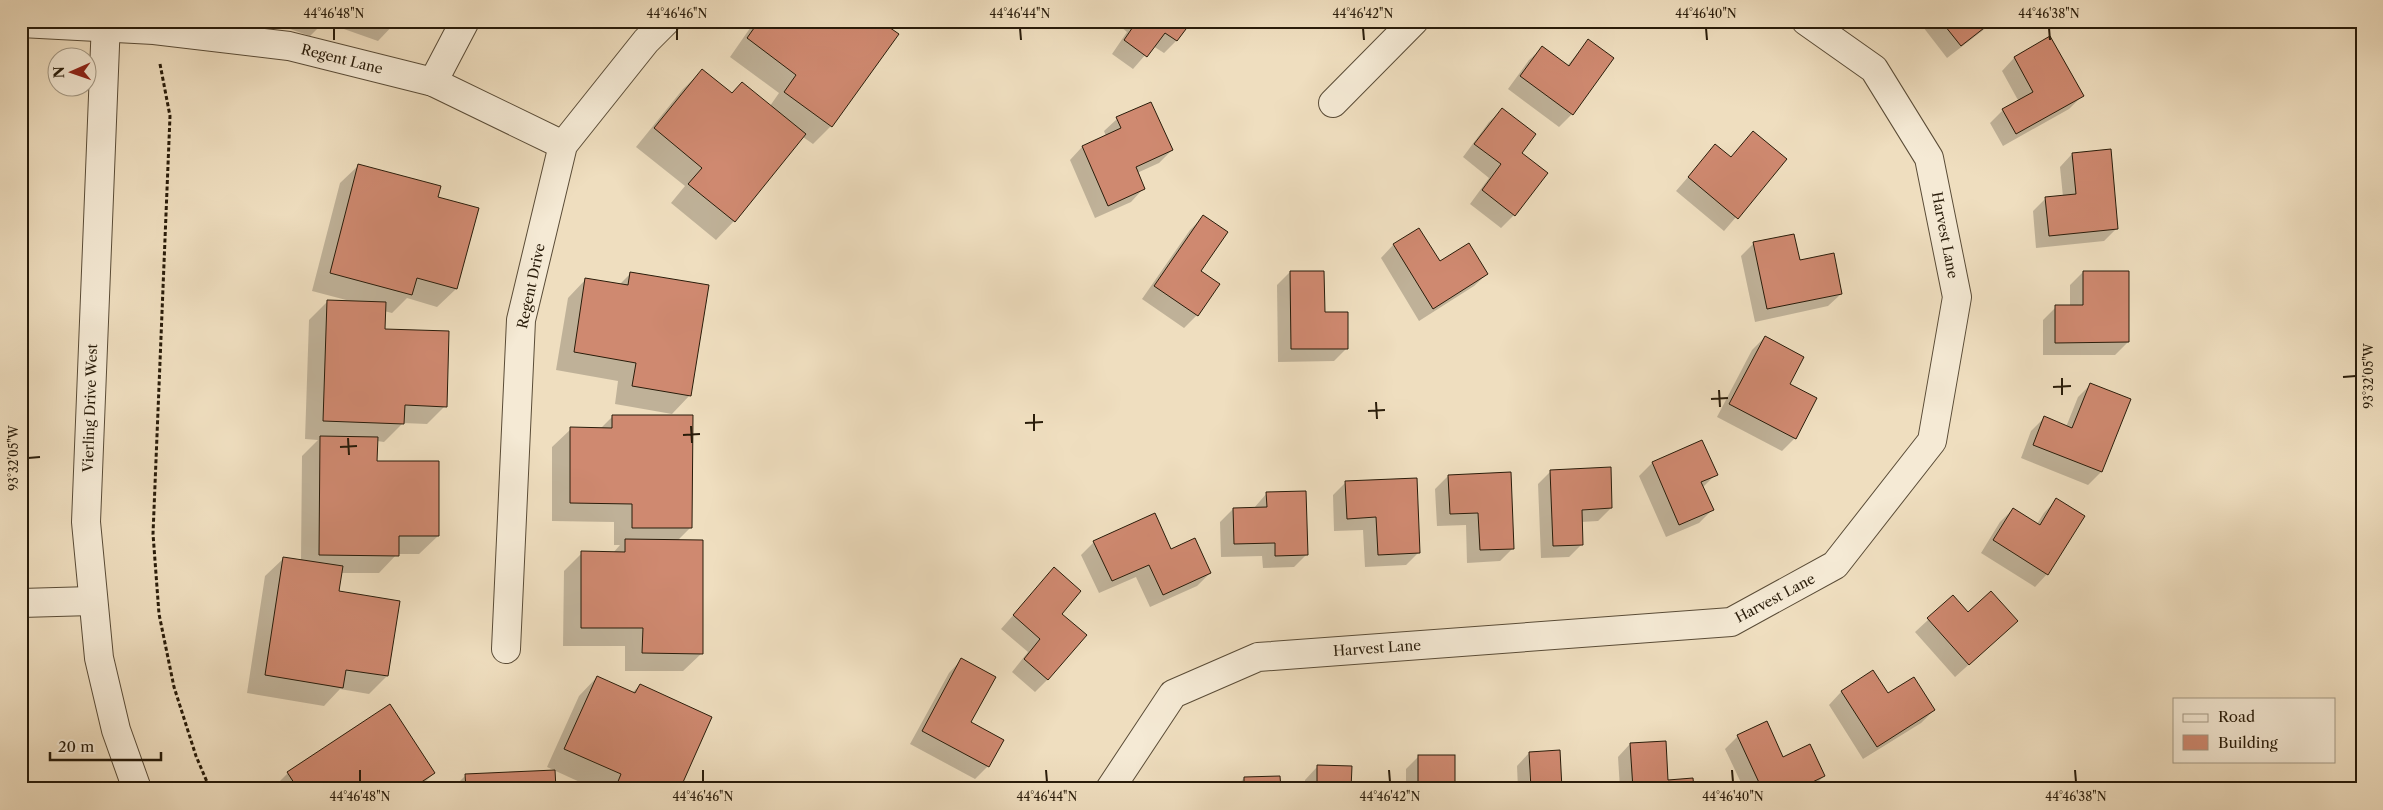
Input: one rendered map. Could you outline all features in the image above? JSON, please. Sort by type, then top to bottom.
[{"type":"street","points":[[433,82],[465,21]]},
{"type":"street","name":"Regent Drive","points":[[506,650],[521,320],[564,145],[646,41],[666,21]]},
{"type":"street","points":[[1333,103],[1414,21]]},
{"type":"street","name":"Harvest Lane","points":[[1110,789],[1173,694],[1258,657],[1731,622],[1835,565],[1932,441],[1957,297],[1929,158],[1874,70],[1806,21]]},
{"type":"street","name":"Regent Lane","points":[[21,23],[106,24],[289,46],[433,82],[564,145]]},
{"type":"street","name":"Vierling Drive West","points":[[106,24],[86,522],[92,602],[99,658],[116,730],[137,789]]},
{"type":"street","points":[[21,603],[92,602]]},
{"type":"path","points":[[154,30],[170,116],[153,534],[157,596],[174,688],[196,756],[210,789]]},
{"type":"building","points":[[759,21],[880,21],[899,34],[832,127],[784,92],[796,75],[747,38]]},
{"type":"building","points":[[1137,21],[1192,21],[1177,41],[1165,33],[1147,57],[1124,40]]},
{"type":"building","points":[[1941,21],[1993,21],[1961,46]]},
{"type":"building","points":[[2050,36],[2084,96],[2016,134],[2002,109],[2033,92],[2014,57]]},
{"type":"building","points":[[1588,39],[1614,58],[1573,115],[1520,76],[1542,46],[1569,66]]},
{"type":"building","points":[[702,69],[732,93],[742,82],[806,134],[735,222],[688,184],[702,168],[654,128]]},
{"type":"building","points":[[1151,102],[1173,150],[1136,167],[1145,189],[1108,206],[1082,146],[1121,128],[1116,117]]},
{"type":"building","points":[[1502,108],[1536,134],[1522,153],[1548,173],[1515,216],[1482,190],[1501,164],[1474,144]]},
{"type":"building","points":[[1753,131],[1787,159],[1738,219],[1688,177],[1715,144],[1731,157]]},
{"type":"building","points":[[2111,149],[2118,229],[2049,236],[2045,197],[2076,194],[2072,153]]},
{"type":"building","points":[[358,164],[441,186],[438,197],[479,208],[457,289],[417,278],[412,295],[330,273]]},
{"type":"building","points":[[1203,215],[1228,232],[1201,271],[1220,284],[1198,316],[1154,286]]},
{"type":"building","points":[[1419,228],[1440,261],[1469,243],[1488,274],[1433,309],[1393,244]]},
{"type":"building","points":[[1794,234],[1800,260],[1834,253],[1842,294],[1767,309],[1753,242]]},
{"type":"building","points":[[1290,271],[1324,271],[1325,312],[1348,312],[1348,349],[1291,349]]},
{"type":"building","points":[[2083,271],[2129,271],[2129,342],[2055,343],[2055,305],[2083,305]]},
{"type":"building","points":[[630,272],[709,285],[691,396],[632,386],[636,363],[574,352],[585,278],[628,285]]},
{"type":"building","points":[[327,300],[386,302],[385,329],[449,331],[447,407],[405,405],[404,424],[323,421]]},
{"type":"building","points":[[1765,336],[1804,357],[1790,384],[1817,398],[1796,439],[1729,404]]},
{"type":"building","points":[[2090,383],[2131,399],[2102,472],[2033,445],[2044,416],[2072,428]]},
{"type":"building","points":[[612,415],[693,415],[692,528],[632,528],[632,504],[570,503],[570,427],[612,428]]},
{"type":"building","points":[[320,436],[378,437],[377,461],[439,461],[439,536],[399,536],[399,556],[319,555]]},
{"type":"building","points":[[1702,440],[1718,475],[1701,482],[1714,510],[1679,525],[1652,462]]},
{"type":"building","points":[[1611,467],[1612,508],[1582,510],[1583,545],[1553,546],[1550,470]]},
{"type":"building","points":[[1511,472],[1514,549],[1480,550],[1478,513],[1450,514],[1448,475]]},
{"type":"building","points":[[1417,478],[1420,553],[1378,555],[1376,517],[1347,519],[1345,481]]},
{"type":"building","points":[[1306,491],[1308,555],[1275,556],[1275,543],[1234,544],[1233,508],[1267,507],[1266,492]]},
{"type":"building","points":[[2056,498],[2085,516],[2048,575],[1993,540],[2013,508],[2040,525]]},
{"type":"building","points":[[1155,513],[1171,549],[1195,538],[1211,573],[1163,595],[1149,565],[1112,581],[1093,541]]},
{"type":"building","points":[[625,539],[703,540],[703,654],[642,653],[643,628],[581,628],[581,551],[625,552]]},
{"type":"building","points":[[283,557],[343,566],[339,591],[400,601],[388,676],[346,670],[343,688],[265,675]]},
{"type":"building","points":[[1054,567],[1081,591],[1062,614],[1087,635],[1048,680],[1024,659],[1040,639],[1013,615]]},
{"type":"building","points":[[1991,591],[2018,621],[1969,665],[1927,618],[1953,595],[1968,612]]},
{"type":"building","points":[[961,658],[996,677],[971,722],[1004,740],[989,767],[922,731]]},
{"type":"building","points":[[1873,670],[1888,693],[1914,677],[1935,710],[1877,747],[1841,691]]},
{"type":"building","points":[[597,676],[635,693],[640,684],[712,717],[680,789],[615,789],[621,774],[564,749]]},
{"type":"building","points":[[390,704],[435,773],[411,789],[298,789],[287,772]]},
{"type":"building","points":[[1767,721],[1783,757],[1810,744],[1825,776],[1798,789],[1762,789],[1737,735]]},
{"type":"building","points":[[1666,741],[1668,780],[1693,778],[1694,789],[1633,789],[1630,743]]},
{"type":"building","points":[[1560,750],[1562,789],[1531,789],[1529,752]]},
{"type":"building","points":[[1418,755],[1455,755],[1455,789],[1418,789]]},
{"type":"building","points":[[1317,765],[1352,766],[1351,789],[1317,789]]},
{"type":"building","points":[[555,770],[556,789],[466,789],[465,774]]},
{"type":"building","points":[[1280,776],[1281,789],[1244,789],[1244,777]]},
{"type":"building","points":[[1589,787],[1590,789],[1562,789]]}]
